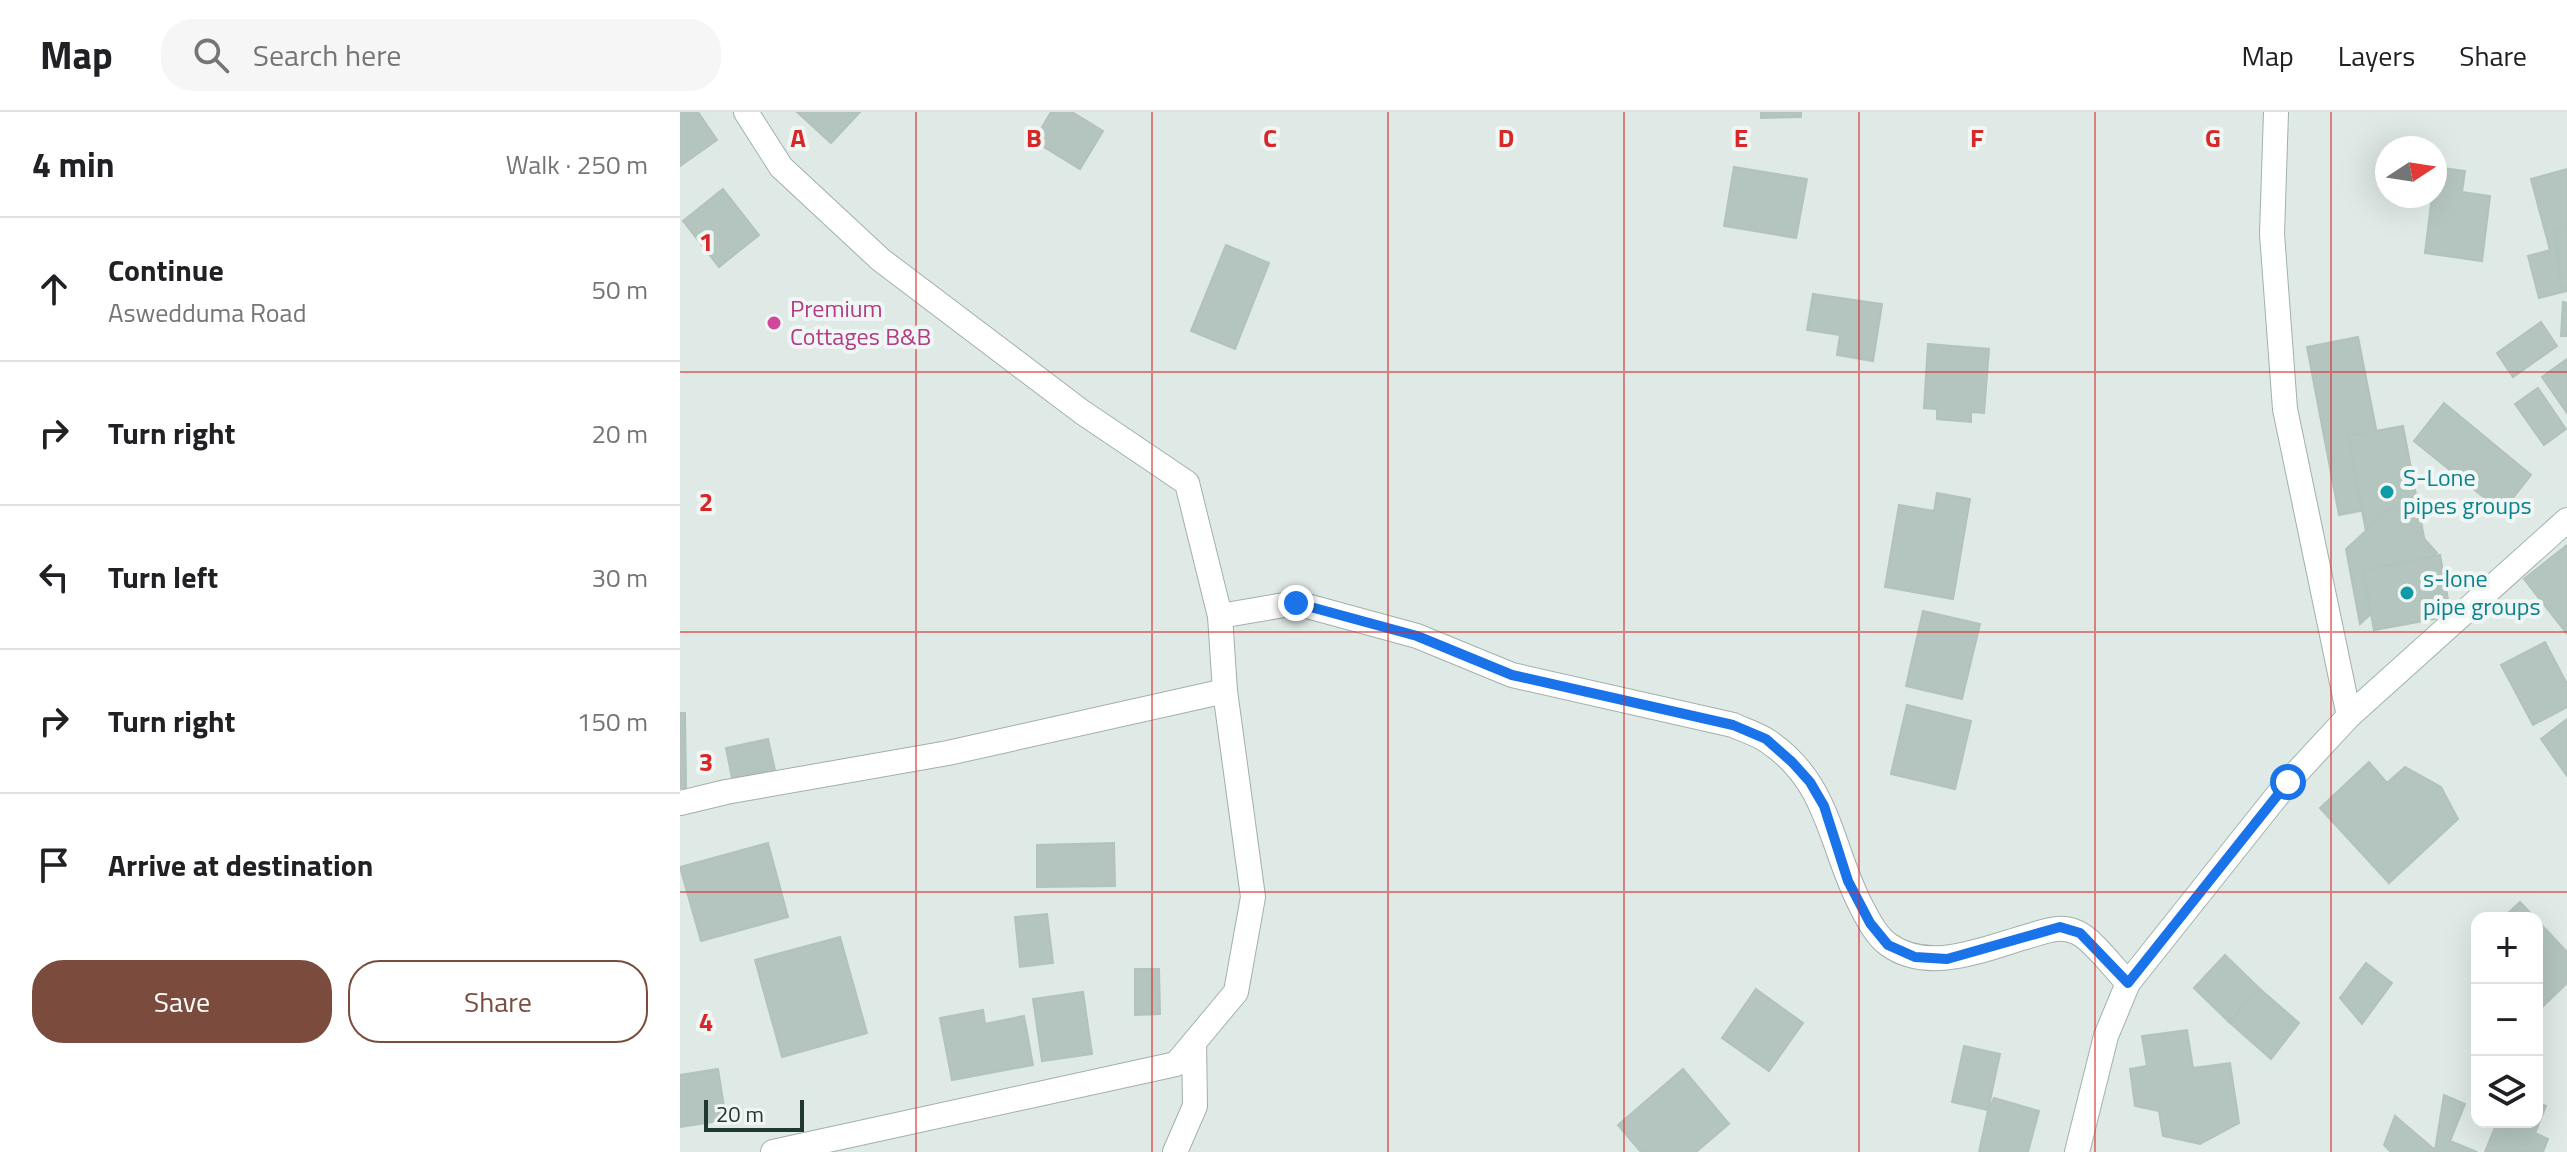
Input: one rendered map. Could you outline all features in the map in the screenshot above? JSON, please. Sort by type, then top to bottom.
[{"type":"street","points":[[746,112],[781,167],[881,260],[1082,412],[1187,483],[1220,616],[1225,691],[1253,897],[1236,992],[1176,1064],[773,1152]]},
{"type":"street","points":[[2276,112],[2272,234],[2285,409],[2349,716]]},
{"type":"street","points":[[2077,1152],[2106,1036],[2128,983],[2288,782],[2349,716],[2567,520]]},
{"type":"street","points":[[1220,616],[1296,603],[1417,636],[1512,675],[1733,725],[1766,739],[1810,782],[1824,806],[1848,881],[1870,923],[1888,945],[1915,957],[1947,959],[2060,927],[2080,933],[2128,983]]},
{"type":"street","points":[[680,803],[948,753],[1225,691]]},
{"type":"street","points":[[1175,1152],[1195,1106],[1194,1043]]},
{"type":"building","points":[[680,112],[698,112],[717,140],[680,166]]},
{"type":"building","points":[[797,112],[860,112],[831,143]]},
{"type":"building","points":[[1051,112],[1072,112],[1103,131],[1080,169],[1034,141]]},
{"type":"building","points":[[1761,112],[1801,112],[1801,117],[1761,118]]},
{"type":"building","points":[[1734,167],[1807,179],[1796,238],[1724,226]]},
{"type":"building","points":[[2447,169],[2465,171],[2462,192],[2490,196],[2482,261],[2425,253],[2431,208],[2447,208]]},
{"type":"building","points":[[2567,169],[2567,291],[2539,298],[2528,256],[2550,250],[2531,179]]},
{"type":"building","points":[[723,189],[759,235],[719,267],[683,221]]},
{"type":"building","points":[[2567,229],[2567,286],[2561,287],[2555,230]]},
{"type":"building","points":[[1226,245],[1269,263],[1235,349],[1191,331]]},
{"type":"building","points":[[1813,294],[1882,304],[1873,361],[1837,355],[1840,335],[1807,330]]},
{"type":"building","points":[[2563,302],[2567,303],[2567,336],[2561,336]]},
{"type":"building","points":[[2541,322],[2557,346],[2513,377],[2497,353]]},
{"type":"building","points":[[2358,337],[2391,505],[2339,515],[2307,347]]},
{"type":"building","points":[[1928,344],[1989,349],[1984,413],[1971,412],[1971,422],[1937,419],[1937,409],[1924,408]]},
{"type":"building","points":[[2567,359],[2567,413],[2542,377]]},
{"type":"building","points":[[2538,388],[2566,429],[2544,445],[2515,404]]},
{"type":"building","points":[[2444,403],[2531,475],[2502,512],[2414,441]]},
{"type":"building","name":"S-Lone pipes groups","points":[[2403,426],[2426,548],[2371,558],[2348,436]]},
{"type":"building","points":[[1937,493],[1970,499],[1953,599],[1885,587],[1899,505],[1934,511]]},
{"type":"building","points":[[2394,505],[2437,553],[2360,624],[2346,549]]},
{"type":"building","points":[[2567,545],[2567,634],[2524,579]]},
{"type":"building","name":"s-lone pipe groups","points":[[2440,555],[2451,616],[2374,630],[2363,570]]},
{"type":"building","points":[[1923,611],[1980,624],[1962,699],[1906,686]]},
{"type":"building","points":[[2545,642],[2567,684],[2567,707],[2533,725],[2501,665]]},
{"type":"building","points":[[1907,705],[1971,721],[1955,789],[1891,774]]},
{"type":"building","points":[[680,713],[685,713],[686,788],[680,788]]},
{"type":"building","points":[[2567,719],[2567,776],[2541,739]]},
{"type":"building","points":[[768,739],[775,770],[732,778],[726,748]]},
{"type":"building","points":[[2369,762],[2387,783],[2405,767],[2441,787],[2458,819],[2389,883],[2320,808]]},
{"type":"building","points":[[768,843],[788,917],[701,941],[680,867]]},
{"type":"building","points":[[1114,843],[1115,886],[1037,887],[1037,845]]},
{"type":"building","points":[[2520,902],[2529,912],[2509,912]]},
{"type":"building","points":[[1047,914],[1053,963],[1020,967],[1015,917]]},
{"type":"building","points":[[2543,926],[2567,952],[2567,983],[2543,1006]]},
{"type":"building","points":[[840,937],[867,1033],[782,1057],[755,960]]},
{"type":"building","points":[[2225,955],[2260,989],[2229,1022],[2194,988]]},
{"type":"building","points":[[2366,963],[2392,983],[2362,1024],[2340,998]]},
{"type":"building","points":[[1135,969],[1159,969],[1160,1014],[1135,1015]]},
{"type":"building","points":[[1756,989],[1803,1023],[1769,1071],[1722,1038]]},
{"type":"building","points":[[2260,989],[2299,1023],[2271,1059],[2229,1022]]},
{"type":"building","points":[[1083,992],[1092,1054],[1042,1061],[1033,999]]},
{"type":"building","points":[[983,1010],[985,1024],[1024,1016],[1033,1065],[952,1080],[940,1018]]},
{"type":"building","points":[[2187,1030],[2193,1068],[2230,1063],[2239,1123],[2200,1144],[2163,1136],[2159,1111],[2135,1106],[2130,1069],[2147,1066],[2142,1036]]},
{"type":"building","points":[[1964,1046],[2000,1054],[1988,1110],[1952,1102]]},
{"type":"building","points":[[718,1069],[726,1120],[680,1127],[680,1075]]},
{"type":"building","points":[[1683,1069],[1729,1124],[1696,1152],[1641,1152],[1618,1125]]},
{"type":"building","points":[[2444,1095],[2465,1104],[2450,1141],[2477,1152],[2391,1152],[2384,1145],[2395,1116],[2435,1150]]},
{"type":"building","points":[[1994,1098],[2039,1111],[2028,1152],[1979,1152],[1988,1110]]},
{"type":"building","points":[[2495,1128],[2537,1128],[2535,1133],[2548,1139],[2543,1152],[2485,1152]]},
{"type":"place","name":"Premium Cottages B&B","points":[[774,323]]},
{"type":"place","name":"S-Lone pipes groups","points":[[2387,492]]},
{"type":"place","name":"s-lone pipe groups","points":[[2407,593]]},
{"type":"route","points":[[1296,603],[1417,636],[1512,675],[1733,725],[1766,739],[1810,782],[1824,806],[1848,881],[1870,923],[1888,945],[1915,957],[1947,959],[2060,927],[2080,933],[2128,983],[2288,782]]}]
